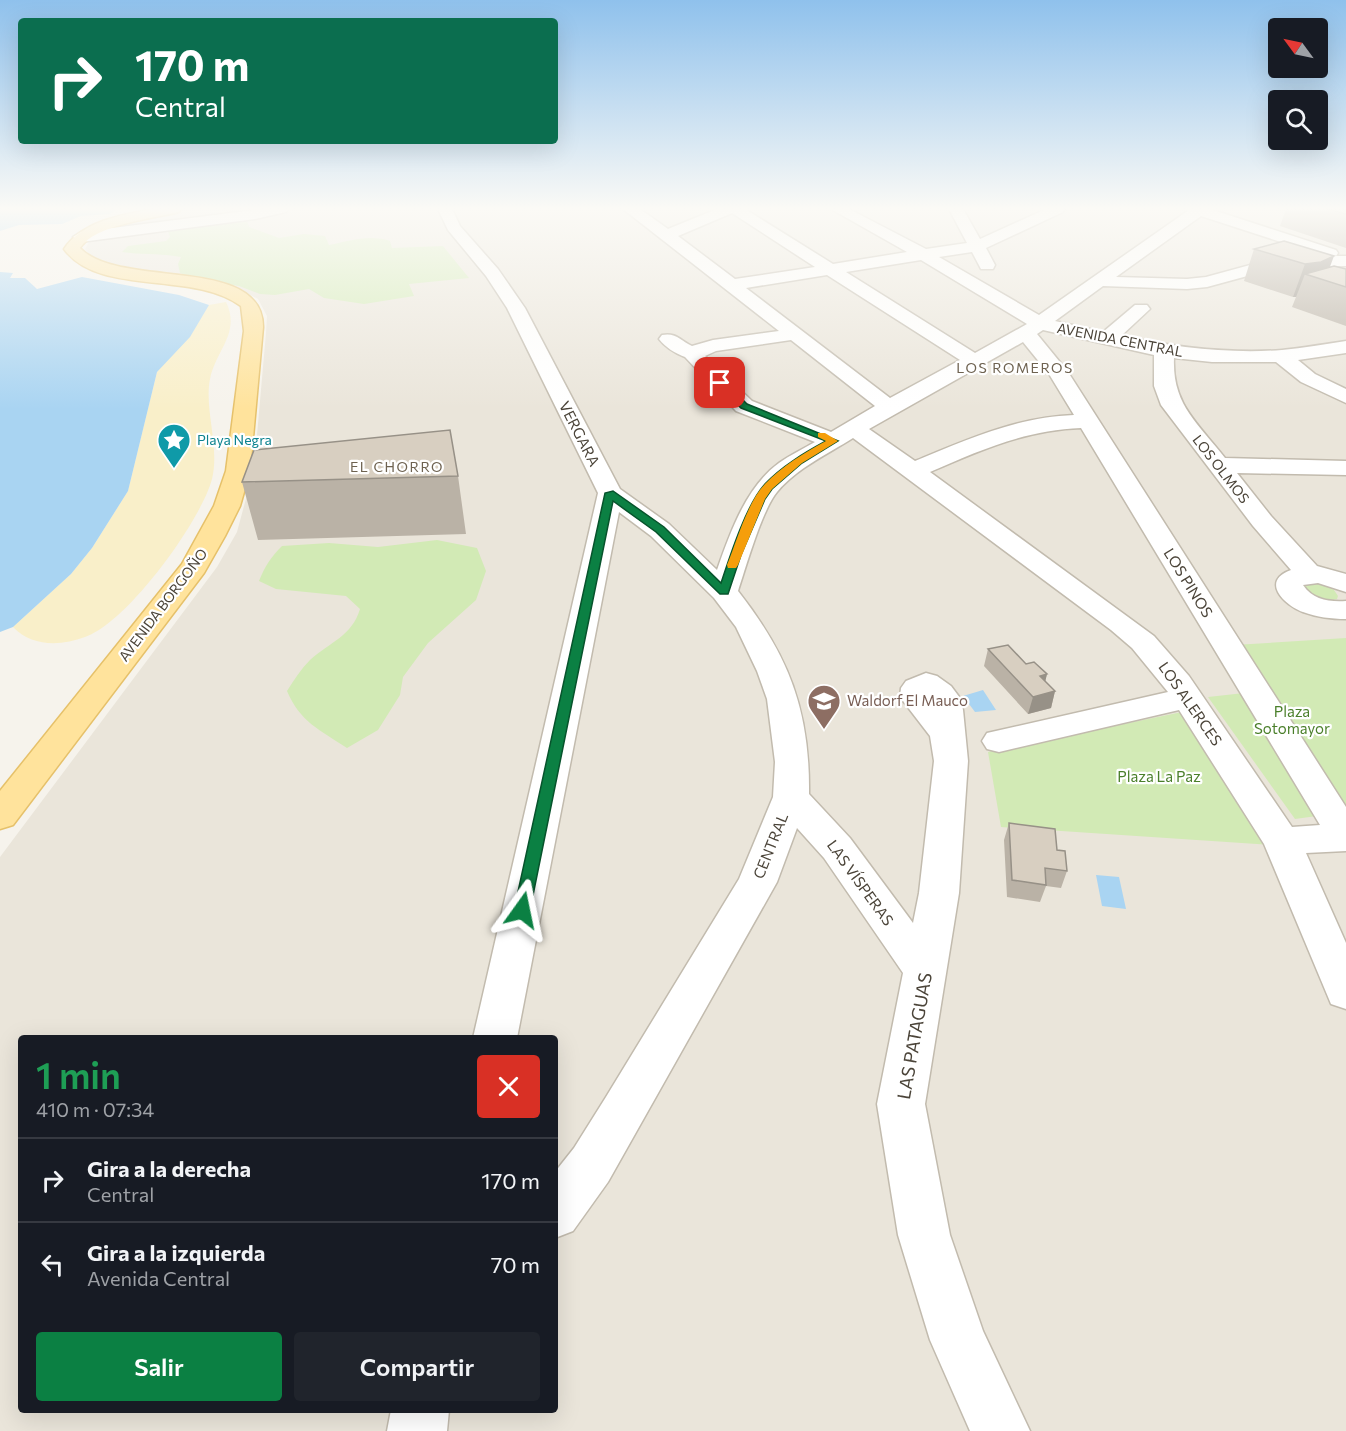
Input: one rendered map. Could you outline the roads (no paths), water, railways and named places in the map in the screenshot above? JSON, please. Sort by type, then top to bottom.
[{"type":"main road","name":"AVENIDA BORGOÑO","points":[[0,816],[194,567],[220,520],[238,471],[254,335],[254,317],[249,304],[234,293],[215,286],[141,276]]},
{"type":"street","name":"VERGARA","points":[[494,276],[516,308],[610,493]]},
{"type":"street","points":[[720,276],[889,407]]},
{"type":"street","points":[[732,285],[793,276]]},
{"type":"street","points":[[840,276],[973,360]]},
{"type":"street","points":[[959,276],[997,298],[1032,328]]},
{"type":"street","points":[[993,276],[997,298]]},
{"type":"street","points":[[724,592],[735,555],[760,499],[768,487],[798,460],[1032,328],[1103,276]]},
{"type":"street","points":[[1096,281],[1187,284],[1207,282],[1230,276]]},
{"type":"street","points":[[1106,339],[1141,309]]},
{"type":"street","name":"AVENIDA CENTRAL","points":[[1032,328],[1106,339],[1164,351],[1236,357],[1281,356],[1346,347]]},
{"type":"street","name":"LOS PINOS","points":[[1032,328],[1087,422],[1346,837]]},
{"type":"street","points":[[695,354],[713,346],[795,334]]},
{"type":"street","name":"LOS ALERCES","points":[[669,339],[682,349],[695,354],[695,357],[744,406],[844,434],[912,471],[1121,624],[1162,662],[1282,841],[1346,991]]},
{"type":"street","name":"LOS OLMOS","points":[[1164,351],[1165,394],[1262,521],[1309,574],[1329,577],[1344,606]]},
{"type":"street","points":[[1281,356],[1321,385],[1346,397]]},
{"type":"street","points":[[912,471],[1020,427],[1050,422],[1087,422]]},
{"type":"street","points":[[1218,465],[1346,468]]},
{"type":"street","name":"CENTRAL","points":[[558,1209],[591,1165],[623,1113],[757,882],[791,797],[792,762],[783,699],[761,645],[750,626],[724,592],[660,530],[610,493]]},
{"type":"street","points":[[496,1035],[610,493]]},
{"type":"street","points":[[999,741],[1188,698]]},
{"type":"street","name":"LAS PATAGUAS","points":[[947,734],[951,761],[939,894],[901,1104],[924,1235],[958,1340],[1000,1431]]},
{"type":"street","name":"LAS VÍSPERAS","points":[[791,797],[837,848],[926,972]]},
{"type":"street","points":[[1282,841],[1346,837]]},
{"type":"street","points":[[417,1431],[420,1413]]},
{"type":"water","points":[[0,276],[25,278],[37,289],[82,277],[179,295],[209,305],[190,337],[157,372],[128,491],[92,548],[71,574],[13,627],[0,632]]},
{"type":"water","points":[[983,690],[996,710],[975,712],[963,696]]},
{"type":"water","points":[[1096,875],[1119,877],[1126,909],[1102,906]]},
{"type":"place","name":"Playa Negra","points":[[174,469]]},
{"type":"place","name":"Waldorf El Mauco","points":[[824,730]]},
{"type":"district","name":"LOS ROMEROS","points":[[1015,368]]},
{"type":"district","name":"EL CHORRO","points":[[397,467]]},
{"type":"park label","name":"Plaza Sotomayor","points":[[1292,720]]},
{"type":"park label","name":"Plaza La Paz","points":[[1159,777]]}]
